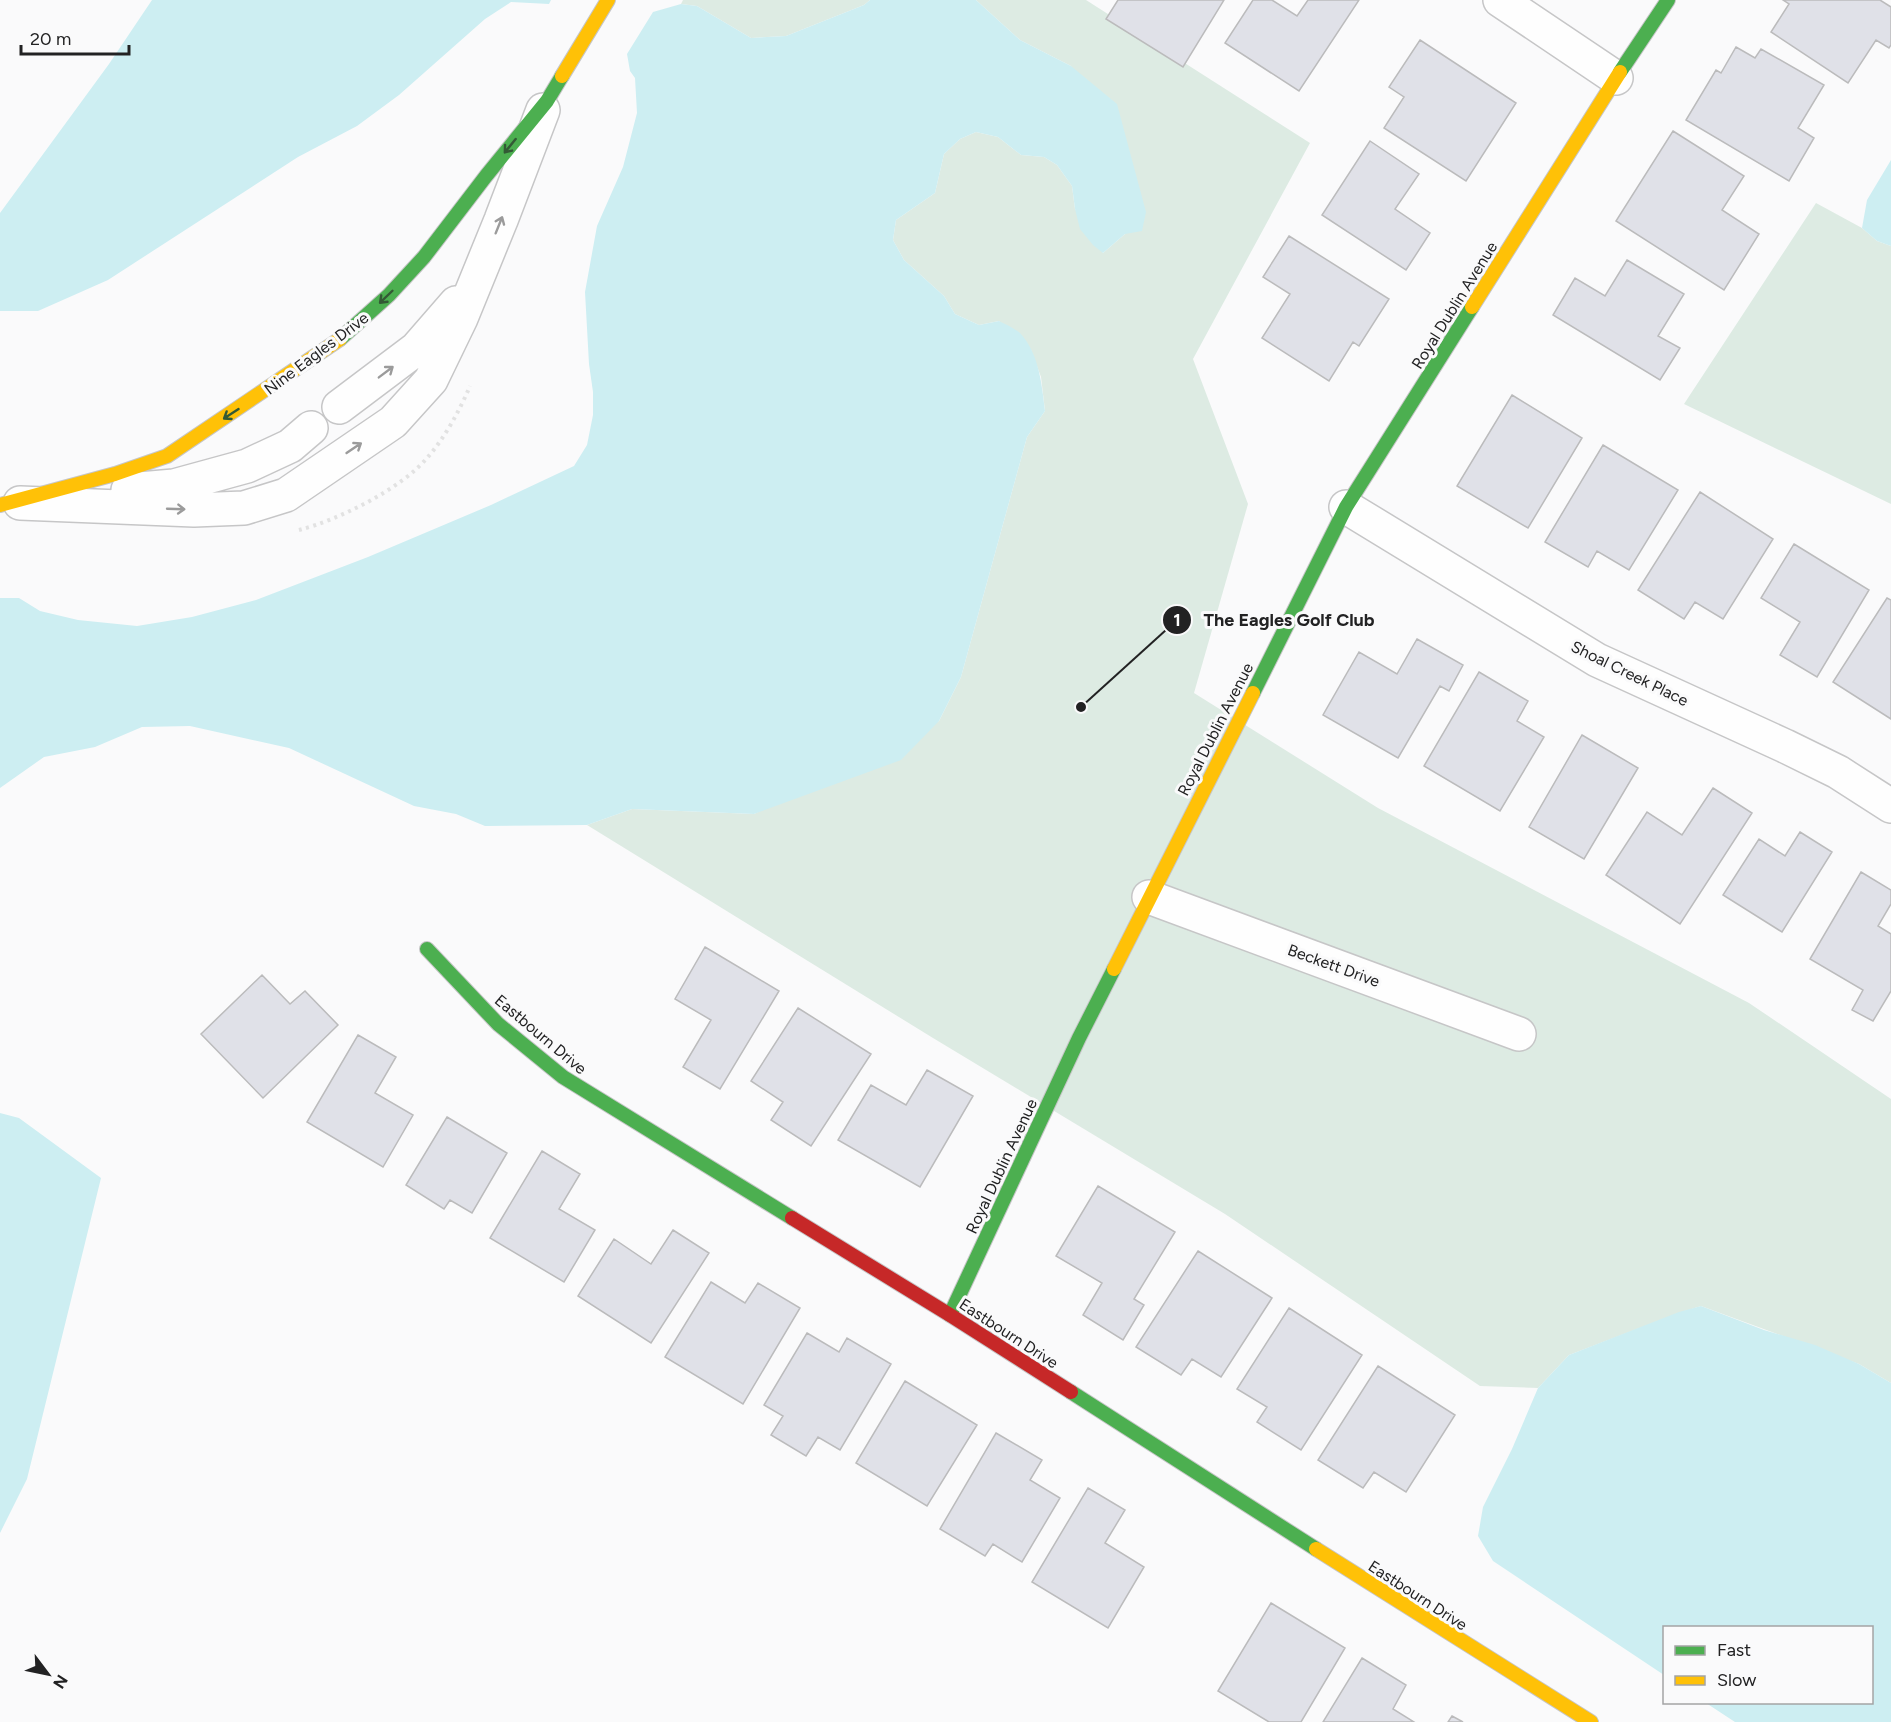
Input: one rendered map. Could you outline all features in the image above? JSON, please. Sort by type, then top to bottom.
[{"type":"street","name":"Nine Eagles Drive","points":[[6,504],[115,474],[167,456],[348,334],[424,257],[547,101],[608,0]]},
{"type":"street","points":[[1500,0],[1616,78]]},
{"type":"street","name":"Royal Dublin Avenue","points":[[950,1315],[1079,1038],[1346,507],[1616,78],[1668,0]]},
{"type":"street","name":"Nine Eagles Drive","points":[[6,504],[194,510],[244,508],[285,495],[393,422],[431,380],[461,318],[547,101]]},
{"type":"street","name":"Nine Eagles Drive","points":[[339,406],[416,349],[477,279]]},
{"type":"street","points":[[6,504],[174,486],[247,466],[290,446],[311,428]]},
{"type":"street","name":"Shoal Creek Place","points":[[1346,507],[1597,660],[1838,772],[1891,806]]},
{"type":"street","name":"Beckett Drive","points":[[1149,897],[1519,1034]]},
{"type":"street","name":"Eastbourn Drive","points":[[427,949],[498,1024],[563,1077],[950,1315],[1591,1722]]},
{"type":"shaded area","points":[[683,0],[870,0],[864,5],[786,36],[751,38],[697,6],[681,4]]},
{"type":"shaded area","points":[[976,0],[1086,0],[1310,143],[1193,359],[1248,504],[1194,693],[1378,808],[1749,1003],[1891,1099],[1891,1383],[1859,1364],[1701,1306],[1569,1355],[1538,1388],[1480,1386],[1225,1214],[587,825],[632,809],[754,814],[939,721],[961,677],[1027,437],[1045,411],[1041,377],[1031,350],[999,321],[979,325],[955,314],[944,296],[904,260],[893,240],[896,220],[935,193],[944,154],[960,139],[976,132],[998,137],[1021,155],[1044,157],[1057,165],[1072,186],[1075,209],[1103,253],[1125,234],[1071,66],[1020,40]]},
{"type":"shaded area","points":[[1816,203],[1862,228],[1877,241],[1891,246],[1891,504],[1684,404]]},
{"type":"water","points":[[152,0],[551,0],[549,4],[511,2],[485,19],[399,95],[357,126],[298,157],[108,280],[38,311],[0,311],[0,213],[109,64]]},
{"type":"water","points":[[870,0],[976,0],[1020,40],[1071,66],[1117,104],[1146,212],[1142,231],[1125,234],[1103,253],[1080,229],[1072,186],[1057,165],[1044,157],[1021,155],[998,137],[976,132],[960,139],[944,154],[935,193],[896,220],[893,240],[904,260],[944,296],[955,314],[979,325],[999,321],[1020,333],[1032,350],[1045,411],[1027,437],[961,677],[939,721],[901,760],[754,814],[632,809],[587,825],[485,826],[456,814],[414,806],[289,748],[190,726],[142,727],[95,747],[44,757],[0,788],[0,598],[19,598],[40,611],[78,620],[137,626],[192,617],[256,600],[368,557],[491,505],[574,466],[587,445],[593,415],[585,292],[597,226],[623,167],[637,113],[635,78],[630,71],[627,54],[653,12],[681,4],[697,6],[751,38],[786,36],[864,5]]},
{"type":"water","points":[[1891,160],[1891,246],[1877,241],[1862,228],[1867,200]]},
{"type":"water","points":[[0,1113],[19,1118],[101,1178],[27,1479],[0,1533]]},
{"type":"water","points":[[1701,1306],[1764,1330],[1815,1345],[1859,1364],[1891,1383],[1891,1722],[1735,1722],[1708,1704],[1873,1704],[1873,1626],[1663,1626],[1663,1674],[1493,1561],[1478,1536],[1483,1507],[1512,1449],[1538,1388],[1569,1355],[1679,1312]]},
{"type":"building","points":[[1118,0],[1224,0],[1183,67],[1106,19]]},
{"type":"building","points":[[1253,0],[1272,0],[1297,16],[1308,0],[1359,0],[1299,91],[1225,43]]},
{"type":"building","points":[[1783,0],[1880,0],[1891,7],[1891,45],[1889,48],[1876,40],[1848,83],[1771,32],[1789,4]]},
{"type":"building","points":[[1420,40],[1516,103],[1466,181],[1384,128],[1404,97],[1389,87]]},
{"type":"building","points":[[1736,47],[1755,58],[1761,49],[1824,85],[1798,128],[1814,138],[1789,181],[1686,120],[1716,70],[1721,73]]},
{"type":"building","points":[[1673,131],[1744,176],[1722,210],[1759,234],[1724,290],[1616,221]]},
{"type":"building","points":[[1370,141],[1419,174],[1395,209],[1430,233],[1406,270],[1322,215]]},
{"type":"building","points":[[1289,236],[1389,299],[1359,346],[1353,342],[1329,381],[1262,338],[1290,294],[1263,277]]},
{"type":"building","points":[[1627,260],[1684,294],[1658,336],[1680,348],[1660,380],[1553,315],[1575,278],[1605,296]]},
{"type":"building","points":[[1512,395],[1582,438],[1528,528],[1457,486]]},
{"type":"building","points":[[1603,445],[1678,490],[1629,570],[1597,551],[1588,567],[1545,542]]},
{"type":"building","points":[[1700,492],[1773,539],[1723,619],[1695,602],[1684,619],[1638,590]]},
{"type":"building","points":[[1794,544],[1869,590],[1817,677],[1780,655],[1800,622],[1761,598]]},
{"type":"building","points":[[1887,598],[1891,600],[1891,719],[1833,682]]},
{"type":"building","points":[[1417,639],[1463,665],[1449,691],[1440,686],[1398,758],[1323,715],[1359,652],[1397,674]]},
{"type":"building","points":[[1479,672],[1528,701],[1517,721],[1544,737],[1500,811],[1424,766]]},
{"type":"building","points":[[1582,735],[1638,768],[1584,859],[1529,827]]},
{"type":"building","points":[[1713,788],[1752,813],[1680,924],[1606,875],[1647,812],[1682,835]]},
{"type":"building","points":[[1800,832],[1832,852],[1782,932],[1723,895],[1759,839],[1785,856]]},
{"type":"building","points":[[1861,872],[1891,890],[1891,904],[1878,926],[1891,934],[1891,991],[1873,1021],[1852,1010],[1863,990],[1810,959]]},
{"type":"building","points":[[705,947],[779,991],[720,1089],[683,1067],[711,1020],[675,999]]},
{"type":"building","points":[[262,975],[290,1004],[305,991],[338,1025],[263,1098],[201,1034]]},
{"type":"building","points":[[798,1008],[871,1054],[811,1146],[771,1120],[783,1102],[751,1081]]},
{"type":"building","points":[[358,1035],[396,1057],[375,1093],[413,1115],[383,1167],[307,1122]]},
{"type":"building","points":[[927,1070],[973,1096],[920,1187],[838,1140],[871,1085],[906,1105]]},
{"type":"building","points":[[447,1117],[507,1153],[472,1213],[450,1200],[444,1209],[406,1185]]},
{"type":"building","points":[[542,1151],[580,1174],[559,1209],[595,1230],[564,1282],[490,1238]]},
{"type":"building","points":[[1098,1186],[1175,1232],[1134,1299],[1144,1305],[1123,1340],[1083,1315],[1102,1283],[1056,1256]]},
{"type":"building","points":[[673,1230],[709,1253],[651,1343],[578,1296],[614,1239],[651,1264]]},
{"type":"building","points":[[1198,1251],[1272,1298],[1221,1377],[1192,1359],[1181,1375],[1136,1347]]},
{"type":"building","points":[[711,1282],[745,1303],[758,1283],[800,1308],[743,1404],[665,1357]]},
{"type":"building","points":[[1289,1308],[1362,1355],[1301,1450],[1257,1422],[1267,1407],[1237,1389]]},
{"type":"building","points":[[807,1333],[839,1352],[847,1338],[891,1364],[840,1450],[818,1437],[806,1456],[771,1435],[783,1416],[764,1405]]},
{"type":"building","points":[[1378,1366],[1455,1415],[1406,1492],[1374,1472],[1363,1488],[1318,1460]]},
{"type":"building","points":[[905,1381],[977,1425],[927,1506],[856,1463]]},
{"type":"building","points":[[996,1433],[1042,1460],[1030,1480],[1060,1498],[1022,1562],[993,1544],[985,1556],[940,1529]]},
{"type":"building","points":[[1088,1488],[1125,1510],[1105,1543],[1144,1567],[1108,1628],[1032,1582]]},
{"type":"building","points":[[1271,1603],[1345,1648],[1301,1722],[1269,1722],[1218,1691]]},
{"type":"building","points":[[1362,1658],[1406,1685],[1393,1709],[1414,1722],[1323,1722]]},
{"type":"building","points":[[1452,1716],[1463,1722],[1448,1722]]},
{"type":"traffic: fast","points":[[1620,72],[1668,0]]},
{"type":"traffic: fast","points":[[340,339],[389,295],[424,257],[547,101],[562,76]]},
{"type":"traffic: fast","points":[[1253,693],[1346,507],[1472,307]]},
{"type":"traffic: fast","points":[[427,949],[498,1024],[563,1077],[792,1218]]},
{"type":"traffic: fast","points":[[950,1315],[1079,1038],[1114,969]]},
{"type":"traffic: fast","points":[[1071,1392],[1316,1549]]},
{"type":"traffic: slow","points":[[562,76],[608,0]]},
{"type":"traffic: slow","points":[[1472,307],[1620,72]]},
{"type":"traffic: slow","points":[[0,505],[115,474],[167,456],[340,339]]},
{"type":"traffic: slow","points":[[1114,969],[1253,693]]},
{"type":"traffic: slow","points":[[1316,1549],[1591,1722]]},
{"type":"traffic: jam","points":[[792,1218],[1071,1392]]},
{"type":"place","name":"The Eagles Golf Club","points":[[1081,707]]}]
